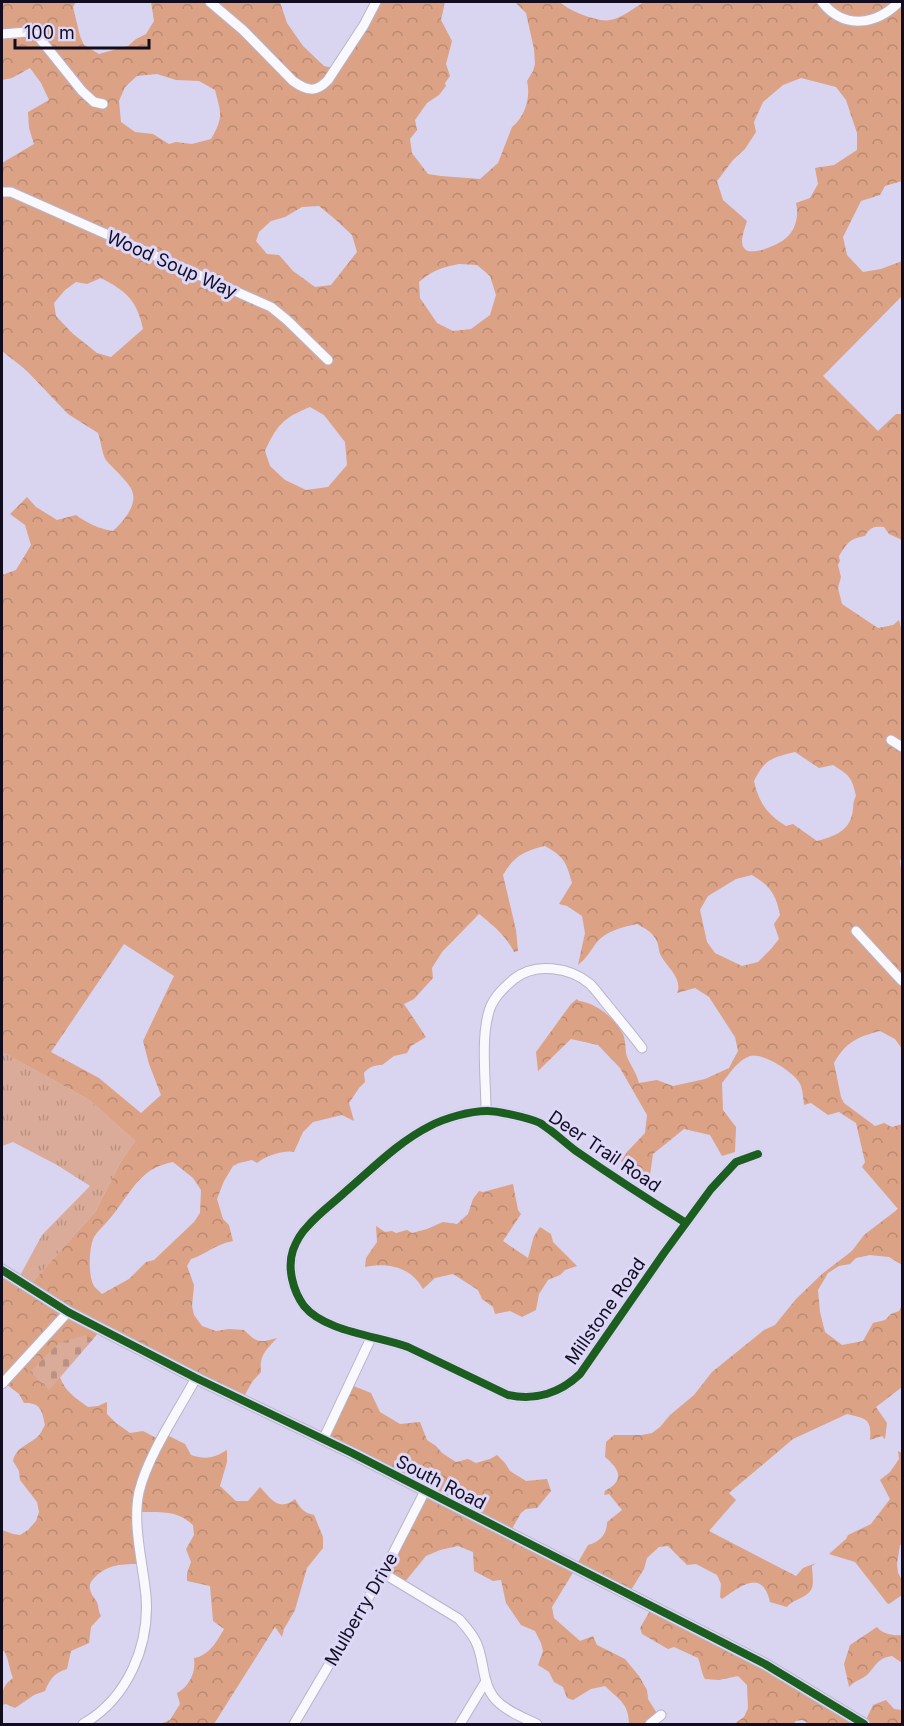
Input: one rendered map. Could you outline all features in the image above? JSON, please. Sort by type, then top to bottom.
[{"type":"street","points":[[210,2],[243,30],[293,81],[302,87],[312,89],[321,88],[328,80],[376,2]]},
{"type":"street","points":[[822,2],[833,13],[853,21],[874,19],[899,2]]},
{"type":"street","points":[[2,34],[27,32],[37,35],[82,91],[94,102],[103,104]]},
{"type":"street","name":"Wood Soup Way","points":[[2,192],[11,192],[271,307],[328,360]]},
{"type":"street","points":[[891,740],[903,747]]},
{"type":"street","points":[[856,931],[903,981]]},
{"type":"street","points":[[486,1111],[485,1029],[488,1013],[494,1000],[506,985],[520,974],[548,968],[576,975],[590,984],[642,1048]]},
{"type":"street","name":"Deer Trail Road","points":[[371,1338],[326,1322],[304,1306],[297,1293],[291,1268],[294,1248],[306,1227],[316,1217],[387,1157],[419,1132],[449,1118],[486,1111],[538,1123],[575,1151],[686,1223]]},
{"type":"street","name":"Millstone Road","points":[[371,1338],[393,1341],[408,1347],[508,1395],[533,1398],[547,1395],[580,1374],[711,1190],[736,1162],[758,1154]]},
{"type":"street","name":"South Road","points":[[2,1270],[68,1312],[765,1664],[850,1721],[864,1725]]},
{"type":"street","points":[[2,1384],[68,1312]]},
{"type":"street","points":[[323,1440],[371,1338]]},
{"type":"street","points":[[83,1725],[112,1701],[129,1678],[135,1665],[144,1632],[146,1609],[136,1523],[139,1492],[150,1461],[196,1378]]},
{"type":"street","name":"Mulberry Drive","points":[[294,1725],[383,1573],[425,1491]]},
{"type":"street","points":[[383,1573],[459,1619],[477,1643],[490,1693],[497,1702],[537,1725]]},
{"type":"street","points":[[460,1725],[486,1681]]},
{"type":"street","points":[[650,1725],[661,1715]]},
{"type":"green space","points":[[2,2],[76,2],[73,7],[80,36],[84,45],[99,54],[128,46],[146,34],[154,21],[151,2],[280,2],[287,23],[303,46],[324,66],[333,68],[374,2],[445,2],[441,20],[452,41],[446,64],[450,76],[439,95],[427,103],[415,120],[417,130],[410,139],[412,153],[428,174],[480,179],[498,163],[512,127],[524,112],[528,94],[527,81],[535,64],[526,13],[515,2],[560,2],[583,15],[599,20],[610,20],[644,2],[901,2],[899,3],[902,8],[902,181],[885,186],[880,195],[861,201],[843,237],[847,255],[863,272],[881,269],[902,261],[902,296],[823,376],[878,431],[896,414],[902,414],[902,540],[889,534],[884,527],[878,527],[871,529],[865,536],[849,542],[839,556],[838,565],[841,577],[838,588],[842,604],[878,628],[893,625],[899,620],[902,632],[902,857],[900,861],[902,877],[902,1049],[895,1039],[880,1031],[853,1041],[834,1063],[844,1103],[875,1126],[884,1123],[892,1127],[902,1124],[902,1265],[889,1257],[870,1255],[856,1258],[850,1264],[839,1266],[828,1273],[818,1290],[825,1332],[842,1345],[863,1341],[873,1323],[885,1320],[891,1314],[899,1311],[902,1305],[902,1387],[876,1407],[887,1423],[885,1439],[882,1436],[870,1440],[869,1423],[847,1414],[793,1439],[729,1493],[736,1500],[709,1531],[796,1576],[803,1568],[816,1563],[812,1566],[812,1588],[787,1607],[770,1602],[762,1585],[756,1583],[743,1585],[722,1599],[720,1597],[721,1584],[717,1575],[696,1564],[687,1565],[668,1546],[659,1547],[647,1558],[644,1569],[628,1595],[577,1564],[588,1545],[602,1537],[607,1522],[622,1510],[609,1494],[604,1495],[605,1491],[618,1479],[617,1471],[605,1457],[606,1442],[614,1435],[642,1435],[652,1433],[660,1427],[670,1415],[694,1395],[712,1372],[764,1330],[775,1325],[796,1299],[822,1274],[852,1251],[864,1235],[898,1209],[862,1167],[865,1162],[856,1123],[839,1112],[828,1115],[811,1103],[804,1105],[801,1087],[795,1078],[776,1063],[755,1056],[742,1060],[722,1083],[723,1110],[736,1127],[735,1152],[722,1156],[710,1135],[684,1129],[653,1154],[650,1175],[638,1184],[621,1161],[645,1133],[647,1115],[620,1068],[598,1045],[571,1039],[538,1071],[536,1052],[577,999],[604,1012],[620,1028],[627,1057],[639,1083],[657,1080],[673,1086],[705,1079],[729,1068],[738,1051],[735,1037],[709,997],[695,988],[677,993],[678,983],[661,956],[656,940],[637,924],[605,935],[578,965],[585,933],[582,916],[567,906],[559,904],[572,883],[563,860],[545,846],[520,855],[503,875],[516,930],[518,951],[514,952],[503,936],[479,914],[442,952],[432,968],[433,978],[414,999],[404,1004],[426,1037],[411,1046],[407,1053],[394,1056],[382,1065],[372,1067],[364,1073],[365,1082],[349,1103],[354,1121],[342,1115],[313,1122],[303,1132],[294,1152],[275,1154],[257,1163],[252,1160],[239,1163],[233,1166],[224,1181],[217,1199],[223,1219],[229,1225],[233,1241],[221,1244],[191,1259],[187,1266],[194,1285],[192,1306],[194,1315],[202,1326],[216,1331],[244,1330],[259,1341],[277,1338],[264,1353],[261,1372],[252,1382],[242,1400],[100,1331],[60,1377],[68,1391],[88,1407],[107,1402],[107,1414],[130,1433],[143,1431],[162,1441],[167,1435],[185,1444],[191,1455],[206,1458],[227,1450],[227,1462],[220,1486],[236,1501],[248,1501],[260,1487],[276,1502],[284,1504],[295,1499],[303,1510],[314,1515],[323,1537],[323,1548],[307,1568],[295,1610],[282,1637],[275,1627],[214,1724],[160,1724],[170,1720],[180,1704],[177,1693],[191,1678],[194,1658],[208,1651],[224,1629],[213,1621],[210,1586],[187,1581],[191,1562],[186,1549],[194,1535],[193,1525],[175,1514],[139,1512],[140,1564],[110,1567],[94,1578],[91,1583],[90,1591],[97,1602],[101,1616],[91,1627],[89,1643],[71,1651],[67,1669],[53,1677],[45,1691],[34,1695],[15,1708],[6,1704],[2,1705],[3,1690],[13,1678],[6,1654],[2,1651],[2,1530],[20,1535],[36,1521],[39,1512],[37,1502],[20,1480],[19,1471],[13,1461],[17,1452],[37,1437],[45,1425],[40,1408],[34,1404],[24,1403],[19,1394],[6,1384],[2,1386],[2,1271],[29,1286],[95,1212],[120,1163],[135,1141],[89,1100],[2,1052],[2,575],[16,570],[31,545],[25,525],[10,514],[27,497],[36,507],[57,520],[76,515],[93,525],[113,531],[127,514],[132,504],[133,494],[122,477],[106,460],[98,433],[68,414],[26,370],[2,351],[2,163],[34,144],[29,128],[28,112],[49,100],[41,83],[30,68],[12,78],[2,80]],"holes":[[[157,74],[176,80],[199,81],[215,90],[220,115],[215,132],[211,139],[192,144],[176,142],[169,144],[153,134],[135,132],[121,122],[119,101],[125,87],[137,76]],[[801,78],[836,87],[846,100],[857,133],[857,150],[834,165],[815,168],[818,184],[810,198],[796,203],[796,222],[792,231],[783,241],[752,252],[747,251],[742,242],[747,221],[723,200],[717,181],[745,149],[756,132],[754,122],[763,102],[783,85]],[[319,206],[352,235],[357,252],[331,285],[315,287],[293,271],[279,255],[267,254],[256,241],[259,232],[271,221],[285,217],[302,207]],[[459,264],[477,265],[490,276],[496,295],[490,315],[471,329],[453,331],[437,323],[420,298],[419,282],[442,268]],[[101,278],[124,292],[134,304],[143,329],[111,357],[97,353],[72,333],[56,316],[54,303],[65,290],[76,282],[87,284]],[[310,407],[324,415],[345,442],[347,465],[328,487],[306,490],[285,480],[270,466],[265,451],[277,429],[293,415]],[[795,752],[819,768],[833,765],[849,777],[856,796],[850,821],[843,830],[817,841],[793,824],[786,826],[769,812],[758,796],[754,781],[765,764],[780,756]],[[752,875],[768,887],[776,901],[780,915],[774,924],[779,939],[758,962],[742,966],[715,953],[707,942],[700,910],[708,896],[736,879]],[[124,944],[174,976],[143,1041],[161,1095],[141,1113],[99,1078],[51,1052]],[[173,1162],[193,1178],[201,1190],[200,1213],[194,1222],[154,1260],[146,1262],[129,1279],[102,1294],[91,1279],[92,1241],[145,1174]]]},
{"type":"green space","points":[[2,1052],[89,1100],[135,1141],[120,1163],[95,1212],[29,1286],[17,1281],[42,1235],[90,1186],[57,1165],[13,1142],[2,1146]]},
{"type":"green space","points":[[513,1184],[518,1210],[521,1214],[503,1241],[528,1258],[534,1236],[540,1227],[551,1234],[553,1242],[577,1266],[548,1280],[539,1294],[536,1310],[522,1317],[510,1311],[495,1314],[493,1307],[482,1299],[478,1290],[453,1274],[435,1278],[423,1289],[412,1276],[398,1268],[382,1265],[365,1267],[366,1258],[377,1242],[376,1226],[385,1232],[396,1233],[407,1230],[412,1233],[443,1222],[457,1224],[468,1214],[473,1199],[479,1191]]},
{"type":"green space","points":[[85,1335],[93,1339],[49,1390],[30,1372],[59,1343]]},
{"type":"green space","points":[[351,1385],[371,1393],[380,1412],[400,1424],[420,1422],[427,1440],[456,1462],[468,1459],[476,1463],[497,1455],[510,1471],[526,1481],[547,1479],[551,1491],[537,1508],[526,1509],[521,1513],[509,1534],[574,1571],[552,1607],[554,1618],[580,1641],[593,1636],[597,1645],[625,1659],[639,1676],[647,1690],[648,1699],[658,1715],[649,1724],[629,1724],[625,1706],[605,1686],[591,1689],[573,1700],[567,1698],[563,1687],[554,1682],[549,1672],[538,1665],[543,1651],[541,1643],[535,1631],[521,1625],[506,1603],[501,1580],[493,1581],[474,1571],[473,1552],[458,1546],[426,1556],[404,1583],[387,1574],[425,1493],[326,1442]]},
{"type":"green space","points":[[898,1451],[902,1453],[902,1544],[897,1564],[902,1580],[902,1595],[889,1604],[855,1562],[829,1554],[848,1535],[871,1524],[890,1499],[880,1480],[890,1472],[899,1459]]},
{"type":"green space","points":[[651,1609],[767,1666],[853,1719],[849,1724],[810,1724],[802,1720],[793,1724],[734,1724],[744,1717],[748,1708],[747,1685],[738,1676],[719,1680],[705,1679],[698,1658],[674,1647],[668,1649],[642,1634],[640,1628]]},
{"type":"green space","points":[[877,1627],[888,1634],[902,1635],[902,1663],[892,1656],[884,1658],[867,1675],[849,1687],[844,1664],[850,1645]]},
{"type":"green space","points":[[886,1700],[894,1709],[902,1710],[902,1724],[864,1724],[873,1705]]},
{"type":"cycle path","points":[[686,1223],[576,1151],[540,1123],[506,1113],[480,1111],[436,1123],[407,1140],[385,1157],[320,1213],[305,1229],[293,1250],[291,1272],[294,1286],[304,1306],[325,1322],[408,1347],[508,1395],[528,1397],[547,1394],[556,1391],[580,1374],[711,1189],[736,1162],[758,1154]]},
{"type":"cycle path","points":[[2,1270],[68,1312],[196,1378],[352,1453],[765,1664],[864,1724]]}]
